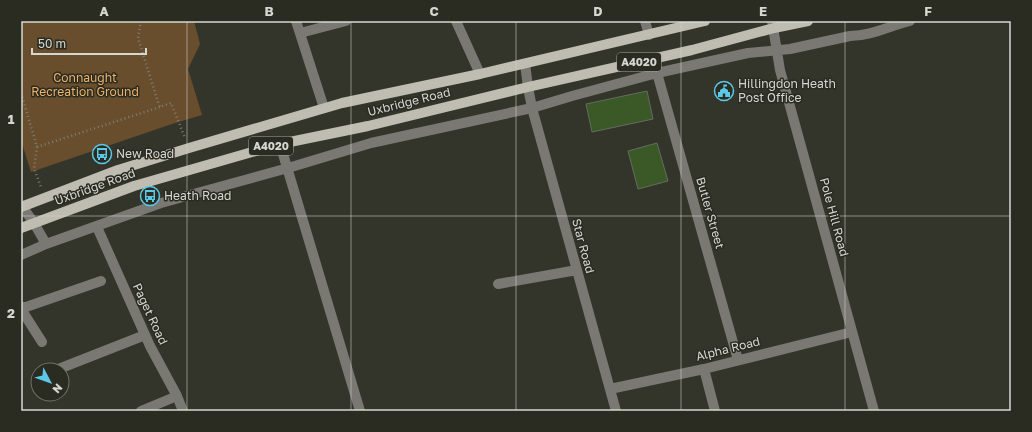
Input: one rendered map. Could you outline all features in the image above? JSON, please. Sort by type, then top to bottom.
[{"type":"main road","name":"Uxbridge Road","points":[[22,206],[118,170],[324,108],[372,96],[525,64],[705,21]]},
{"type":"main road","name":"Uxbridge Road","points":[[21,228],[134,186],[280,144],[368,126],[528,87],[692,50],[773,25],[808,21]]},
{"type":"street","points":[[296,21],[324,108]]},
{"type":"street","points":[[300,33],[346,21]]},
{"type":"street","points":[[456,21],[480,74]]},
{"type":"street","points":[[645,21],[649,35]]},
{"type":"street","points":[[21,255],[46,244],[97,227],[160,203],[288,168],[371,142],[532,108],[657,73],[748,53],[803,46],[850,36],[860,36],[910,21]]},
{"type":"street","name":"Pole Hill Road","points":[[773,25],[780,70],[874,411]]},
{"type":"street","name":"Star Road","points":[[525,64],[532,108],[616,411]]},
{"type":"street","name":"Butler Street","points":[[657,73],[738,360]]},
{"type":"street","points":[[280,144],[360,411]]},
{"type":"street","points":[[22,206],[46,244]]},
{"type":"street","name":"Paget Road","points":[[97,227],[145,335],[177,396],[183,411]]},
{"type":"street","points":[[498,284],[576,270]]},
{"type":"street","points":[[42,342],[21,308],[101,281]]},
{"type":"street","name":"Alpha Road","points":[[610,389],[704,369],[852,332]]},
{"type":"street","points":[[70,364],[145,335]]},
{"type":"street","points":[[704,369],[715,411]]},
{"type":"street","points":[[140,411],[177,396]]},
{"type":"path","points":[[141,21],[138,38],[160,107]]},
{"type":"path","points":[[21,93],[37,147],[34,168],[46,198]]},
{"type":"path","points":[[37,147],[171,103],[189,148]]},
{"type":"green space","name":"Connaught Recreation Ground","points":[[21,21],[194,21],[200,44],[188,69],[202,115],[31,172],[21,140]]},
{"type":"building","points":[[647,91],[653,119],[592,132],[586,104]]},
{"type":"building","points":[[657,143],[668,181],[638,189],[628,151]]},
{"type":"place","name":"Hillingdon Heath Post Office","points":[[724,91]]},
{"type":"place","name":"New Road","points":[[102,154]]},
{"type":"place","name":"Heath Road","points":[[150,196]]}]
